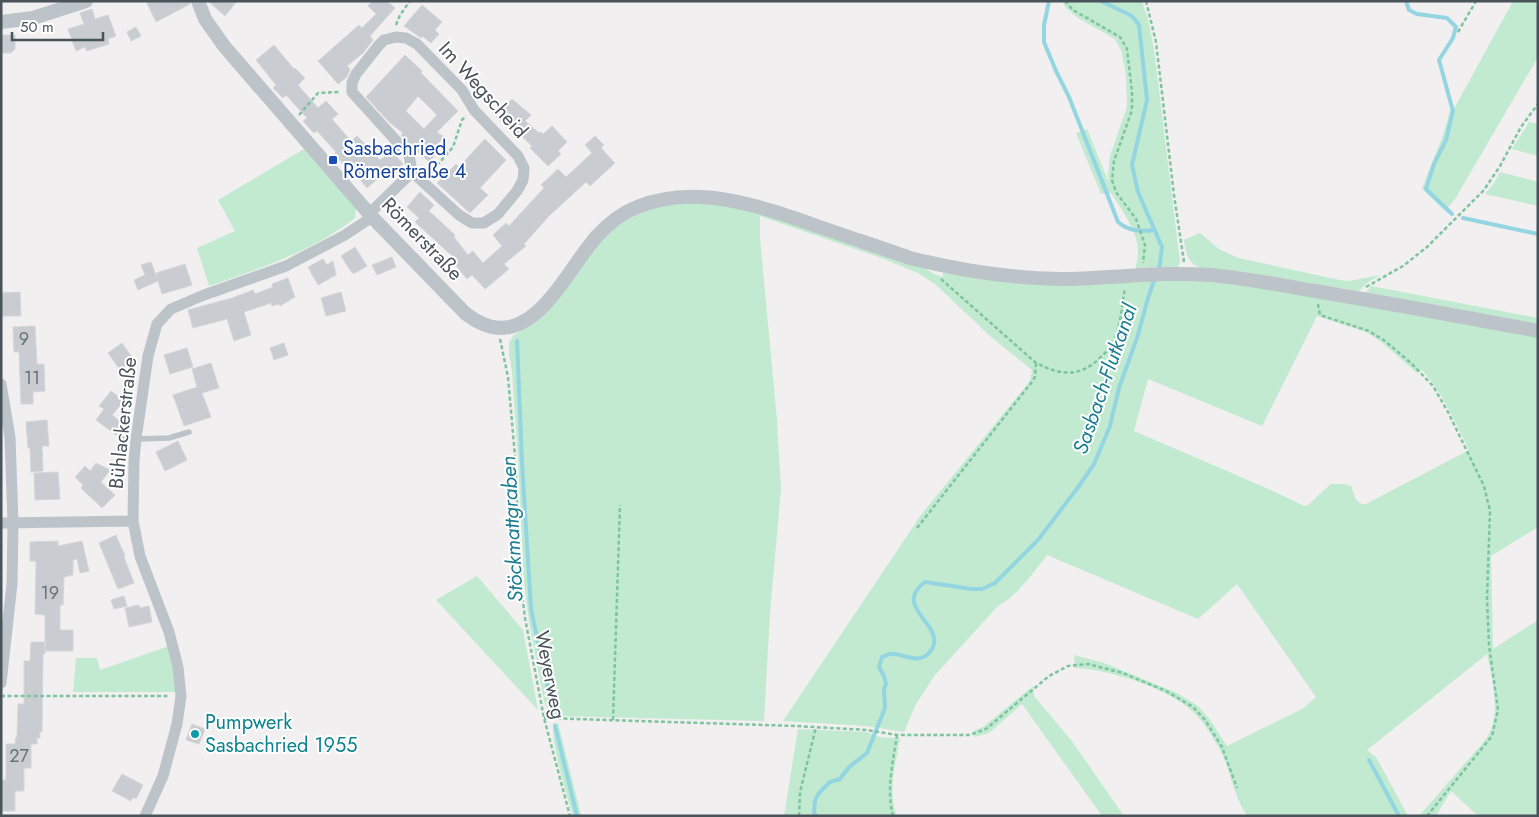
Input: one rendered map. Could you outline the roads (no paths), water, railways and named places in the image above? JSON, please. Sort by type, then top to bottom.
[{"type":"street","points":[[1,22],[33,18],[86,1]]},
{"type":"street","name":"Römerstraße","points":[[198,1],[205,19],[224,46],[371,215],[465,313],[485,326],[512,327],[536,315],[596,237],[626,212],[654,202],[686,198],[730,200],[766,208],[910,258],[933,264],[1024,277],[1060,279],[1171,274],[1209,275],[1246,279],[1358,297],[1538,331]]},
{"type":"street","name":"Im Wegscheid","points":[[396,37],[406,38],[417,44],[462,90],[474,110],[518,156],[524,168],[523,180],[520,186],[498,214],[484,223],[472,223],[459,214],[412,172],[409,155],[352,92],[352,83],[356,74],[379,45],[384,40],[396,37]]},
{"type":"street","points":[[371,215],[412,172]]},
{"type":"street","name":"Bühlackerstraße","points":[[145,816],[163,776],[177,724],[181,696],[178,667],[169,632],[140,556],[133,521],[136,439],[151,348],[157,324],[171,309],[286,266],[345,235],[371,215]]},
{"type":"street","points":[[1,384],[10,437],[7,523],[12,584],[1,683]]},
{"type":"street","points":[[7,523],[133,521]]},
{"type":"lane","points":[[136,439],[169,438],[189,432]]},
{"type":"waterway","points":[[1049,1],[1044,25],[1044,42],[1069,97],[1118,222],[1135,230],[1154,230]]},
{"type":"waterway","name":"Sasbach-Flutkanal","points":[[1101,1],[1132,16],[1139,25],[1147,100],[1132,165],[1138,192],[1162,247],[1158,271]]},
{"type":"waterway","points":[[1406,1],[1409,10],[1417,14],[1447,18],[1456,27],[1453,38],[1439,60],[1453,111],[1446,140],[1434,164],[1426,189],[1452,214]]},
{"type":"waterway","points":[[1463,218],[1538,234]]},
{"type":"waterway","name":"Sasbach-Flutkanal","points":[[816,816],[814,812],[815,800],[819,793],[830,782],[840,779],[849,767],[867,753],[885,708],[884,689],[886,684],[879,667],[882,657],[895,654],[911,658],[922,658],[928,655],[932,649],[934,640],[932,632],[916,608],[914,600],[916,591],[925,582],[971,589],[982,589],[995,583],[1038,540],[1094,464],[1110,426],[1119,388],[1138,335],[1155,278]]},
{"type":"waterway","name":"Stöckmattgraben","points":[[517,341],[531,609],[553,713]]},
{"type":"waterway","name":"Stöckmattgraben","points":[[555,726],[577,816]]},
{"type":"waterway","points":[[1369,760],[1399,816]]},
{"type":"place","name":"Sasbachried Römerstraße 4","points":[[333,160]]},
{"type":"place","name":"Pumpwerk Sasbachried 1955","points":[[195,734]]}]
